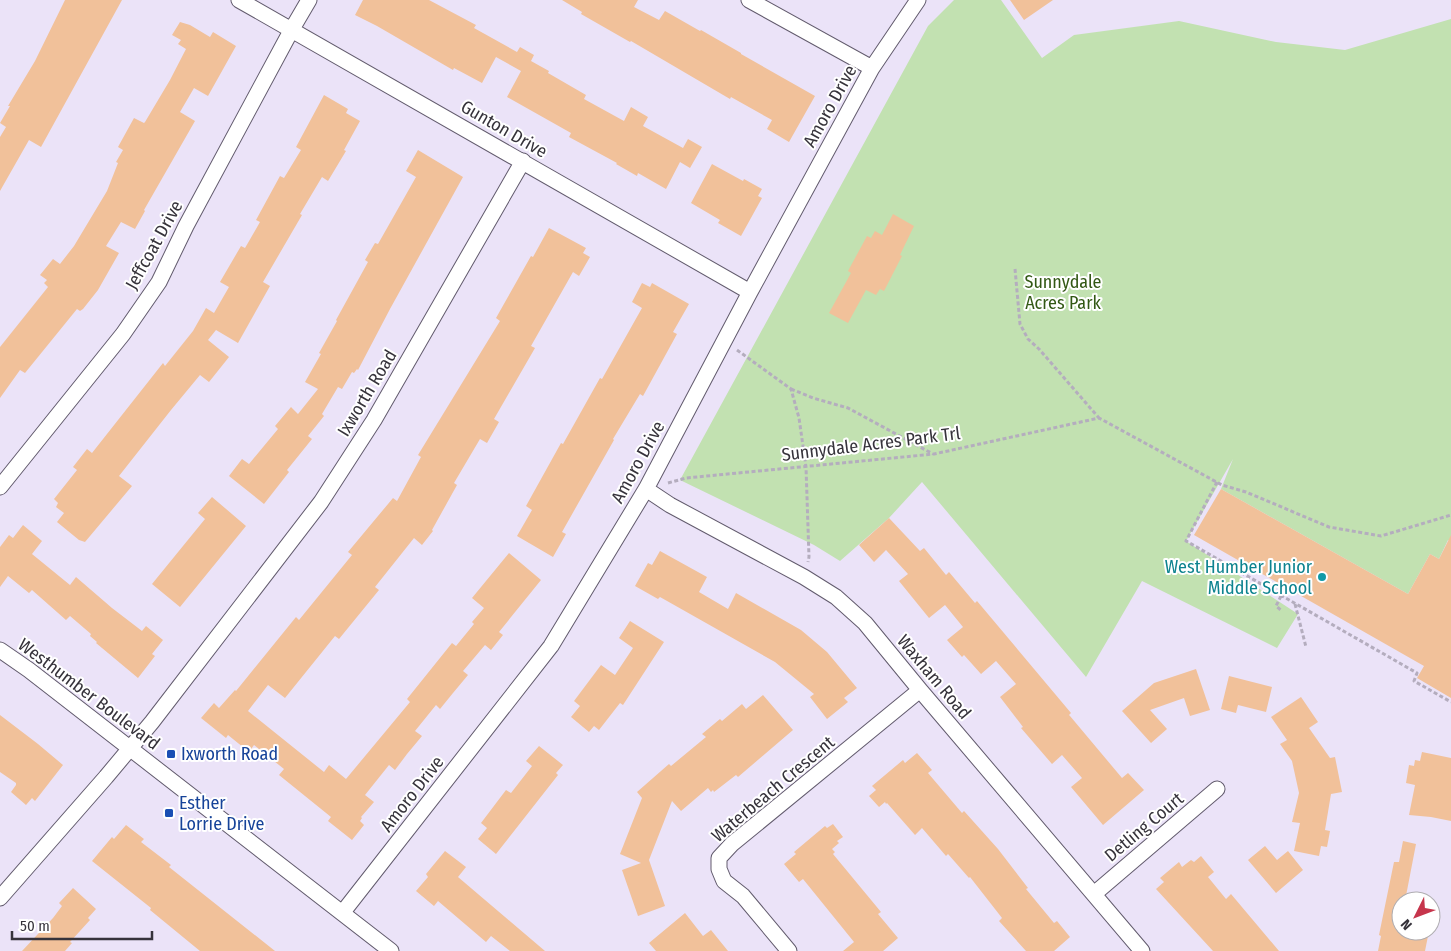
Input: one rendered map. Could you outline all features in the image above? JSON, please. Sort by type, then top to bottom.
[{"type":"street","name":"Gunton Drive","points":[[239,0],[750,292]]},
{"type":"street","name":"Jeffcoat Drive","points":[[0,487],[123,334],[159,282],[191,218],[309,0]]},
{"type":"street","points":[[750,0],[872,68]]},
{"type":"street","name":"Amoro Drive","points":[[343,912],[551,646],[646,489],[750,292],[872,68],[918,0]]},
{"type":"street","name":"Ixworth Road","points":[[129,748],[152,722],[321,502],[374,420],[523,161]]},
{"type":"street","name":"Waxham Road","points":[[646,489],[670,505],[804,577],[836,598],[865,623],[1142,951]]},
{"type":"street","name":"Westhumber Boulevard","points":[[0,650],[29,670],[391,951]]},
{"type":"street","name":"Waterbeach Crescent","points":[[789,951],[743,896],[724,881],[719,869],[719,858],[732,844],[920,690]]},
{"type":"street","points":[[0,898],[129,748]]},
{"type":"street","name":"Detling Court","points":[[1094,894],[1217,789]]},
{"type":"path","points":[[1016,269],[1020,324],[1028,338],[1099,418],[1222,485],[1246,492],[1328,527],[1380,536],[1451,515]]},
{"type":"path","points":[[725,342],[791,389],[813,398],[848,408],[934,454]]},
{"type":"path","points":[[791,389],[799,418],[806,467],[809,557],[804,577]]},
{"type":"path","name":"Sunnydale Acres Park Trl","points":[[646,489],[686,478],[934,454],[1099,418]]},
{"type":"path","points":[[1217,482],[1186,541],[1417,673],[1414,682],[1451,702]]},
{"type":"path","points":[[1281,596],[1276,606],[1282,611]]},
{"type":"path","points":[[1295,604],[1306,647]]},
{"type":"green space","name":"Sunnydale Acres Park","points":[[954,0],[1001,0],[1042,58],[1074,35],[1179,21],[1276,42],[1345,50],[1451,19],[1451,541],[1448,540],[1439,559],[1430,554],[1408,594],[1221,489],[1233,459],[1186,541],[1298,614],[1277,648],[1142,581],[1086,677],[922,482],[889,518],[840,561],[814,545],[680,480],[928,26]]},
{"type":"building","points":[[65,0],[122,0],[41,147],[29,140],[0,191],[0,137],[6,127],[0,123],[35,61]]},
{"type":"building","points":[[363,0],[429,0],[476,25],[474,28],[517,52],[520,47],[534,55],[531,61],[586,95],[584,99],[624,121],[631,107],[648,117],[643,126],[683,148],[688,139],[702,147],[690,168],[680,162],[666,189],[638,173],[637,176],[569,137],[571,133],[507,97],[521,71],[496,57],[482,83],[454,68],[453,70],[355,15]]},
{"type":"building","points":[[562,0],[638,0],[634,7],[659,20],[665,11],[815,96],[789,142],[767,129],[772,120],[731,97],[730,99],[581,14],[582,12]]},
{"type":"building","points":[[1010,0],[1053,0],[1024,20]]},
{"type":"building","points":[[180,22],[190,25],[210,37],[213,32],[236,46],[208,96],[194,88],[180,112],[195,121],[135,229],[121,222],[106,246],[119,253],[98,290],[83,309],[80,311],[77,309],[25,373],[20,370],[0,398],[0,347],[48,287],[44,283],[47,280],[40,275],[53,259],[60,264],[74,246],[107,191],[118,163],[116,162],[123,150],[118,147],[134,118],[145,122],[170,80],[186,49],[178,44],[181,40],[172,35]]},
{"type":"building","points":[[324,95],[348,109],[346,113],[360,121],[344,150],[346,151],[328,181],[322,177],[300,214],[302,215],[263,282],[270,286],[238,343],[216,330],[208,340],[229,357],[209,382],[200,375],[171,410],[119,476],[132,486],[85,542],[79,540],[57,522],[64,513],[56,507],[58,503],[54,499],[77,470],[73,467],[87,449],[92,453],[163,363],[165,366],[193,331],[206,308],[214,313],[229,287],[220,282],[241,246],[245,248],[260,222],[256,220],[280,176],[284,178],[301,150],[296,147]]},
{"type":"building","points":[[418,150],[463,177],[358,370],[354,373],[352,372],[342,389],[338,387],[322,414],[324,416],[308,436],[312,439],[287,470],[289,472],[264,504],[229,476],[242,459],[249,464],[278,429],[275,426],[291,407],[298,414],[318,389],[305,382],[368,262],[365,260],[375,243],[378,244],[416,177],[406,171]]},
{"type":"building","points":[[712,164],[762,189],[758,196],[762,198],[741,236],[718,223],[720,220],[691,203]]},
{"type":"building","points":[[893,214],[914,226],[900,255],[902,256],[884,291],[880,289],[876,295],[866,290],[848,323],[829,313],[851,273],[848,271],[867,236],[871,238],[875,231],[882,235]]},
{"type":"building","points":[[549,228],[586,248],[583,253],[590,257],[579,276],[573,272],[531,346],[535,348],[494,419],[499,422],[487,443],[480,439],[454,483],[457,485],[433,531],[422,545],[414,538],[375,587],[379,590],[339,639],[335,636],[285,698],[268,685],[248,711],[324,772],[329,765],[346,779],[410,702],[407,699],[452,643],[456,646],[474,624],[472,622],[484,608],[472,598],[509,553],[541,580],[499,632],[503,635],[491,650],[485,645],[463,671],[468,675],[440,709],[436,705],[415,731],[422,736],[395,770],[389,765],[365,795],[374,802],[361,817],[360,821],[364,825],[352,840],[328,821],[331,817],[279,775],[284,769],[254,745],[249,752],[228,735],[226,738],[201,718],[214,703],[219,708],[236,691],[296,617],[299,620],[352,555],[348,552],[393,498],[397,501],[421,457],[418,455],[500,321],[496,318]]},
{"type":"building","points":[[642,283],[650,287],[652,283],[689,304],[673,332],[677,334],[643,396],[640,394],[613,439],[562,532],[566,534],[553,557],[517,536],[532,510],[526,506],[561,443],[563,444],[600,378],[602,379],[642,308],[632,302]]},
{"type":"building","name":"West Humber Junior Middle School","points":[[1221,489],[1408,594],[1430,554],[1439,559],[1451,535],[1451,698],[1417,678],[1424,666],[1194,535]]},
{"type":"building","points":[[212,497],[246,526],[180,607],[152,584],[205,519],[198,513]]},
{"type":"building","points":[[889,518],[920,551],[924,548],[946,575],[949,572],[975,603],[977,601],[1071,713],[1069,715],[1122,778],[1128,773],[1144,790],[1103,825],[1071,787],[1082,778],[1062,755],[1052,764],[1021,728],[1023,727],[1000,697],[1016,684],[996,661],[981,674],[947,640],[963,627],[945,605],[929,618],[899,581],[908,574],[886,550],[874,562],[859,545]]},
{"type":"building","points":[[23,525],[42,541],[32,554],[70,585],[76,577],[142,631],[146,626],[163,640],[152,654],[155,656],[138,678],[96,643],[90,636],[91,634],[70,616],[66,620],[32,590],[29,593],[8,576],[0,587],[0,547],[9,535],[13,538]]},
{"type":"building","points":[[660,551],[707,577],[699,592],[728,609],[736,593],[801,630],[827,652],[857,688],[844,698],[848,702],[827,719],[810,697],[814,694],[775,662],[660,597],[658,599],[635,586],[648,563],[652,565]]},
{"type":"building","points":[[630,621],[664,642],[623,705],[620,703],[599,730],[594,726],[589,732],[571,717],[580,706],[574,701],[601,665],[615,675],[633,648],[619,638]]},
{"type":"building","points":[[1196,669],[1210,710],[1190,716],[1184,698],[1150,710],[1167,729],[1151,743],[1122,711],[1154,683]]},
{"type":"building","points":[[1229,676],[1272,687],[1266,712],[1238,705],[1236,713],[1221,709]]},
{"type":"building","points":[[763,695],[793,730],[738,777],[736,775],[714,792],[713,790],[711,792],[708,788],[681,811],[672,801],[649,860],[665,906],[638,916],[622,870],[641,863],[620,854],[642,798],[637,792],[669,764],[671,766],[706,737],[702,734],[720,719],[722,721],[742,704],[746,709]]},
{"type":"building","points":[[1301,697],[1318,722],[1309,728],[1330,758],[1335,757],[1342,792],[1331,794],[1325,830],[1330,831],[1327,847],[1321,846],[1319,856],[1294,851],[1300,823],[1292,822],[1299,793],[1292,761],[1280,744],[1287,740],[1271,717]]},
{"type":"building","points":[[0,715],[63,765],[35,801],[32,798],[26,805],[11,792],[16,783],[0,772]]},
{"type":"building","points":[[539,746],[563,765],[556,773],[558,775],[496,854],[478,839],[487,828],[481,823],[506,790],[511,793],[532,766],[526,761]]},
{"type":"building","points":[[1422,752],[1451,758],[1451,821],[1409,815],[1415,785],[1406,783],[1409,765],[1414,766],[1415,760],[1420,761]]},
{"type":"building","points":[[917,753],[932,770],[928,773],[962,813],[964,811],[998,849],[1028,888],[1026,889],[1054,923],[1057,921],[1070,937],[1054,951],[1026,951],[999,921],[1002,918],[970,877],[948,854],[946,856],[922,828],[915,835],[887,803],[885,802],[879,807],[869,796],[876,790],[872,786],[903,760],[905,763]]},
{"type":"building","points":[[833,824],[843,837],[837,841],[839,843],[832,849],[835,852],[833,854],[881,912],[878,914],[898,938],[883,951],[843,951],[854,942],[803,879],[799,882],[784,864],[796,854],[794,852],[825,826],[827,828]]},
{"type":"building","points":[[126,825],[144,839],[141,842],[171,865],[169,867],[275,951],[200,951],[150,910],[151,908],[92,861],[112,837],[114,839]]},
{"type":"building","points":[[1403,841],[1416,844],[1407,891],[1391,891],[1391,941],[1427,941],[1425,951],[1378,951],[1381,936],[1379,935],[1394,862],[1399,862]]},
{"type":"building","points":[[1265,846],[1277,860],[1288,851],[1303,870],[1276,893],[1248,860]]},
{"type":"building","points":[[445,851],[466,867],[458,877],[545,951],[510,951],[491,936],[486,942],[438,901],[434,906],[416,891],[428,877],[426,874]]},
{"type":"building","points":[[1201,856],[1214,872],[1208,877],[1226,899],[1231,894],[1279,951],[1213,951],[1156,889],[1164,882],[1160,878],[1179,862],[1182,867],[1191,860],[1194,862]]},
{"type":"building","points":[[73,888],[96,909],[88,918],[90,920],[70,942],[72,943],[65,951],[22,951],[53,918],[62,906],[59,903]]},
{"type":"building","points":[[685,913],[703,936],[711,930],[728,951],[656,951],[649,943]]},
{"type":"place","name":"West Humber Junior Middle School","points":[[1322,577]]},
{"type":"place","name":"Ixworth Road","points":[[171,754]]},
{"type":"place","name":"Esther Lorrie Drive","points":[[169,813]]}]
